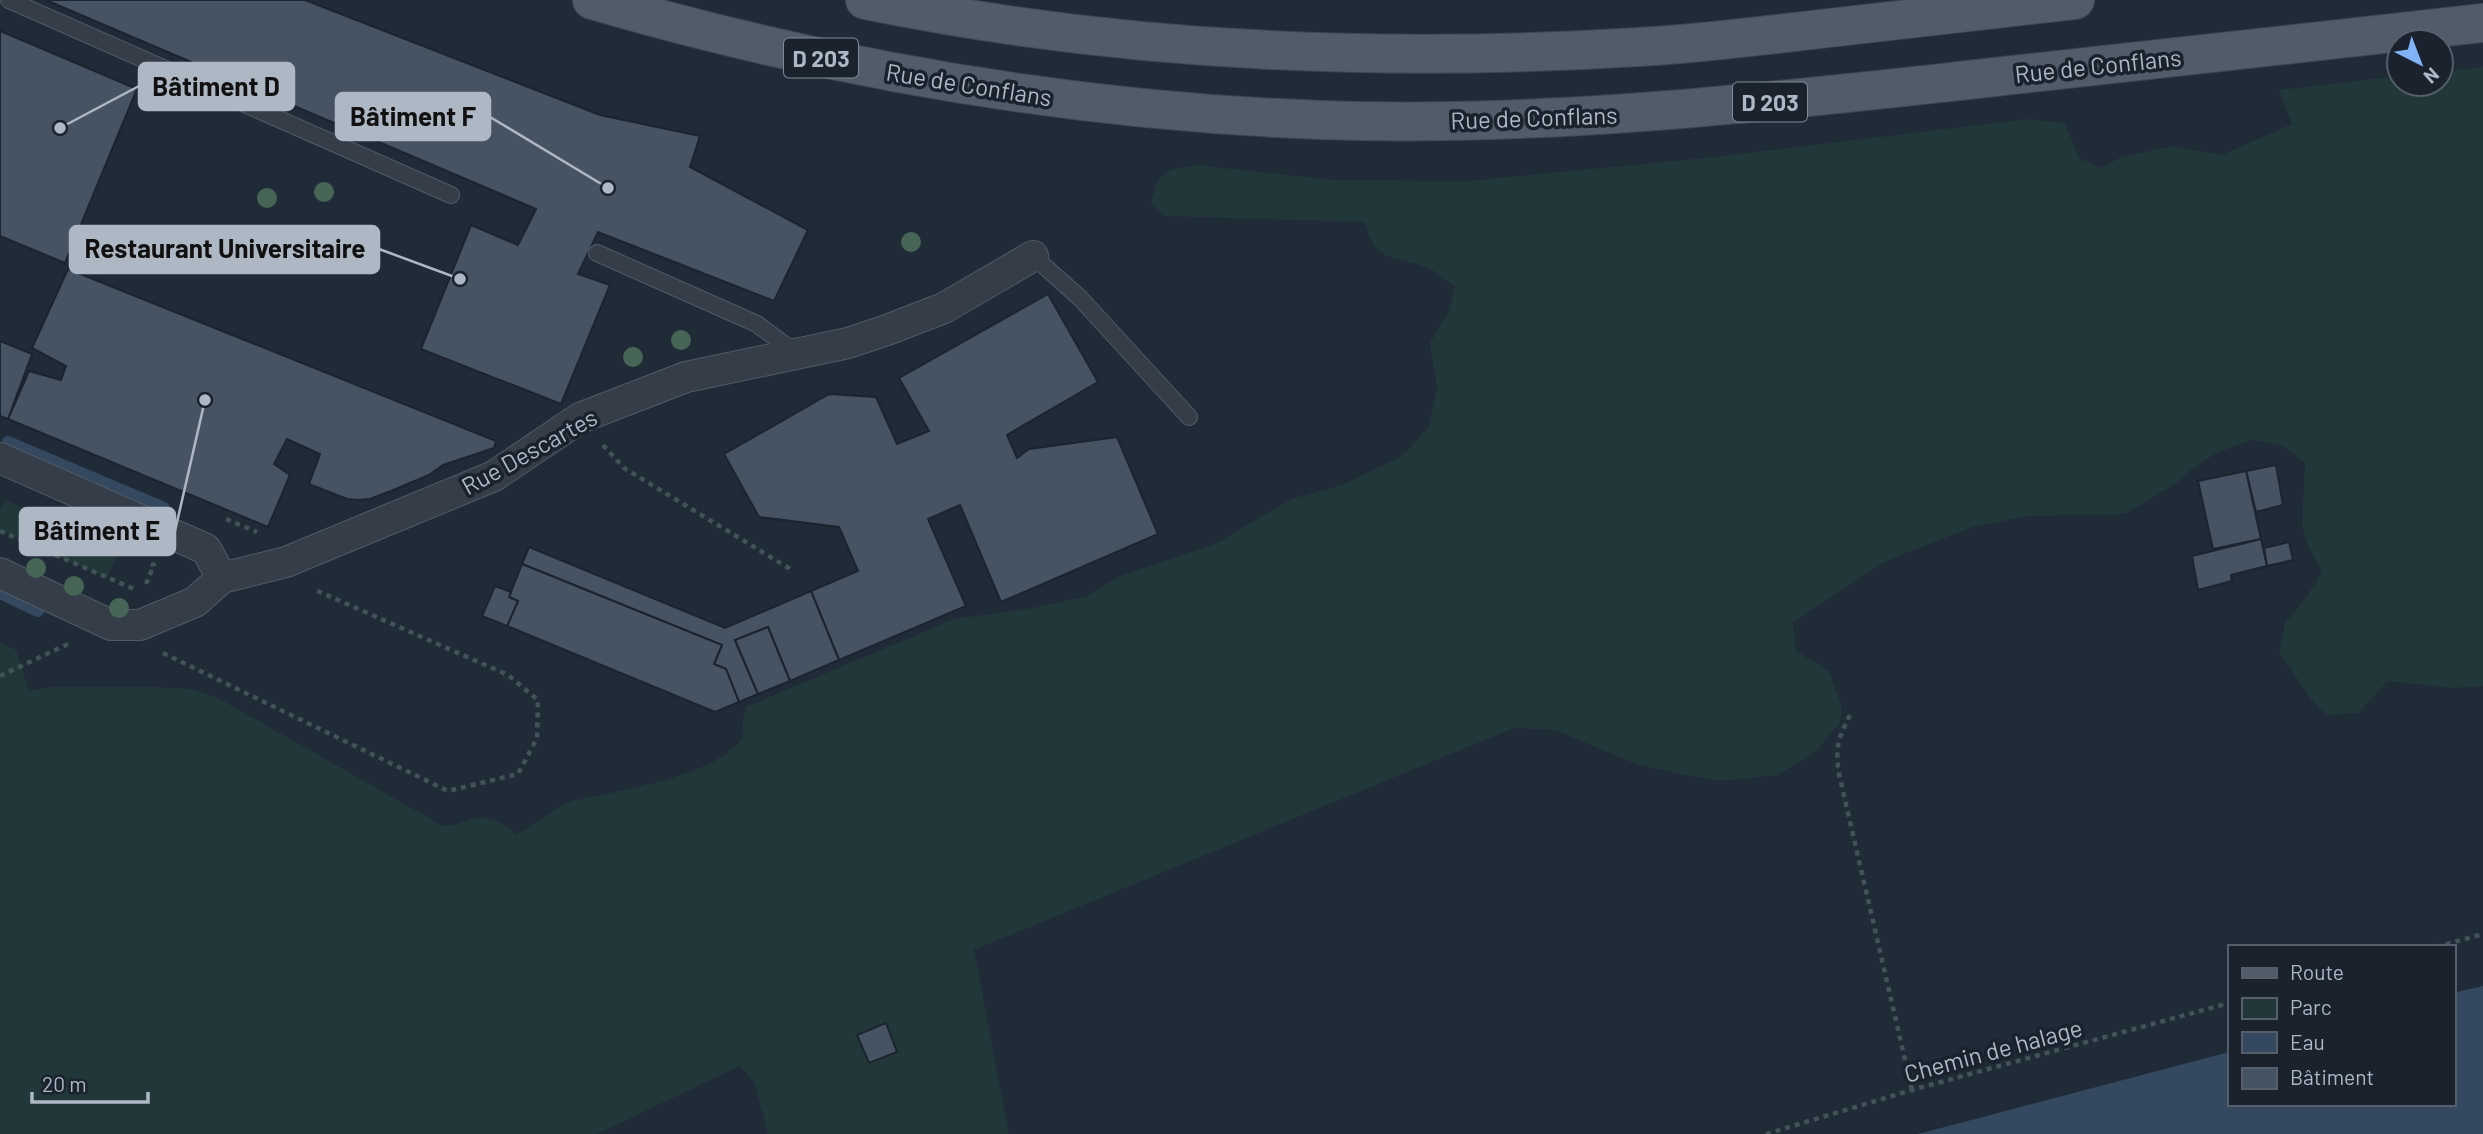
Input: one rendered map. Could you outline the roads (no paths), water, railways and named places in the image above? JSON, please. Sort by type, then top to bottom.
[{"type":"main road","name":"Rue de Conflans","points":[[592,0],[672,23],[826,59],[963,84],[1054,98],[1207,113],[1358,121],[1584,117],[1738,106],[2483,23]]},
{"type":"main road","points":[[865,0],[1035,28],[1174,44],[1262,50],[1424,54],[1529,53],[1641,47],[2075,0]]},
{"type":"street","name":"Rue Descartes","points":[[222,578],[286,562],[494,476],[580,418],[686,377],[848,343],[944,308],[1033,256]]},
{"type":"street","points":[[0,458],[206,550],[222,578],[195,601],[140,625],[111,625],[0,573]]},
{"type":"lane","points":[[9,0],[452,195]]},
{"type":"lane","points":[[597,253],[757,324],[797,354]]},
{"type":"lane","points":[[1033,256],[1080,298],[1189,417]]},
{"type":"water","points":[[2483,986],[2483,1134],[1918,1134],[2228,1052],[2228,1106],[2455,1106],[2455,993]]},
{"type":"waterway","points":[[8,442],[164,508]]},
{"type":"waterway","points":[[0,593],[38,611]]},
{"type":"place","name":"Bâtiment D","points":[[60,128]]},
{"type":"place","name":"Bâtiment F","points":[[608,188]]},
{"type":"place","name":"Restaurant Universitaire","points":[[460,279]]},
{"type":"place","name":"Bâtiment E","points":[[205,400]]}]
